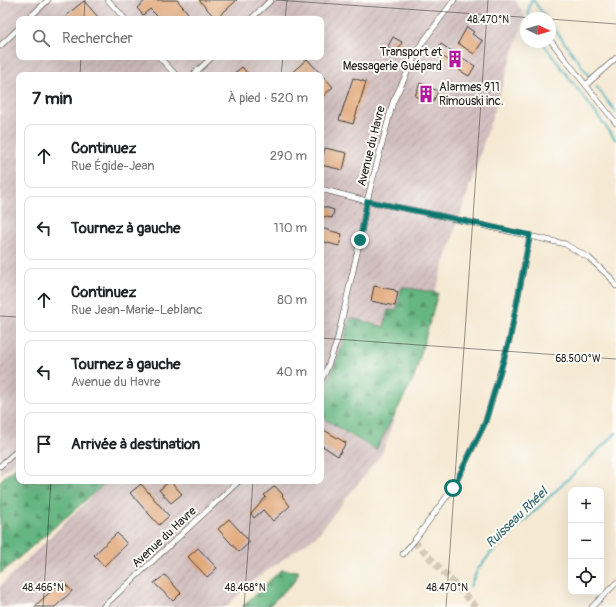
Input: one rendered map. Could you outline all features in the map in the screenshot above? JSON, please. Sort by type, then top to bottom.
[{"type":"street","points":[[31,16],[48,0]]},
{"type":"street","points":[[108,0],[122,16]]},
{"type":"street","points":[[254,16],[271,0]]},
{"type":"street","name":"Avenue du Havre","points":[[324,375],[337,341],[360,240],[367,201],[392,102],[420,46],[454,0]]},
{"type":"street","points":[[0,46],[16,31]]},
{"type":"street","points":[[556,48],[616,123]]},
{"type":"street","points":[[586,85],[616,58]]},
{"type":"street","points":[[162,60],[173,72]]},
{"type":"street","points":[[196,72],[209,60]]},
{"type":"street","points":[[324,190],[367,201],[530,235],[565,244],[589,258],[611,278],[616,286]]},
{"type":"street","points":[[402,554],[414,542],[453,488],[485,423],[510,338],[530,235]]},
{"type":"street","points":[[0,466],[16,452]]},
{"type":"street","name":"Avenue du Havre","points":[[103,607],[236,484]]},
{"type":"street","points":[[592,607],[616,583]]},
{"type":"shaded area","points":[[0,0],[515,0],[522,12],[520,12],[520,31],[383,452],[317,535],[253,581],[226,607],[0,607],[0,586],[105,484],[324,484],[324,72],[16,72],[16,461],[0,474]]},
{"type":"green space","points":[[402,287],[438,293],[414,378],[376,450],[324,419],[324,388],[338,359],[351,318],[384,327],[388,310],[396,311]]},
{"type":"green space","points":[[16,467],[16,484],[105,484],[0,574],[0,481]]},
{"type":"green space","points":[[281,570],[299,571],[295,581],[268,607],[242,607]]},
{"type":"building","points":[[146,0],[177,0],[188,13],[184,16],[157,16],[150,9],[143,15],[137,8]]},
{"type":"building","points":[[199,0],[237,0],[219,16],[213,16]]},
{"type":"building","points":[[84,1],[97,16],[66,16]]},
{"type":"building","points":[[467,27],[474,32],[472,34],[483,41],[474,54],[458,43]]},
{"type":"building","points":[[393,37],[402,42],[397,52],[387,48]]},
{"type":"building","name":"Transport et Messagerie Guépard","points":[[441,44],[475,66],[469,76],[436,52]]},
{"type":"building","points":[[306,60],[308,60],[319,72],[292,72]]},
{"type":"building","points":[[242,67],[246,72],[236,72]]},
{"type":"building","points":[[324,77],[333,87],[324,95]]},
{"type":"building","points":[[353,78],[366,82],[353,124],[339,120]]},
{"type":"building","name":"Alarmes 911 Rimouski inc.","points":[[420,83],[438,91],[432,104],[415,96]]},
{"type":"building","points":[[325,148],[347,153],[343,170],[324,166]]},
{"type":"building","points":[[324,207],[334,210],[332,218],[324,217]]},
{"type":"building","points":[[324,229],[342,234],[339,246],[324,242]]},
{"type":"building","points":[[374,286],[395,290],[398,292],[395,306],[371,301]]},
{"type":"building","points":[[324,430],[346,443],[338,456],[324,447]]},
{"type":"building","points":[[141,484],[169,516],[159,525],[130,493]]},
{"type":"building","points":[[166,484],[173,484],[182,494],[171,503],[159,490]]},
{"type":"building","points":[[275,486],[290,506],[273,521],[263,510],[254,518],[251,514],[266,497],[264,495]]},
{"type":"building","points":[[229,519],[250,542],[239,552],[218,529]]},
{"type":"building","points":[[117,533],[127,544],[104,566],[94,555]]},
{"type":"building","points":[[198,548],[217,568],[207,577],[188,557]]},
{"type":"building","points":[[165,575],[181,593],[173,601],[154,583]]},
{"type":"building","points":[[62,581],[72,591],[55,607],[34,607]]},
{"type":"waterway","name":"Ruisseau Rhéel","points":[[528,12],[531,0]]},
{"type":"waterway","points":[[533,0],[542,12]]},
{"type":"waterway","points":[[556,31],[590,77]]},
{"type":"waterway","name":"Ruisseau Rhéel","points":[[547,48],[616,140]]},
{"type":"waterway","points":[[596,86],[616,112]]},
{"type":"waterway","name":"Ruisseau Rhéel","points":[[470,586],[478,569],[491,553],[616,433]]},
{"type":"tunnel","points":[[414,541],[476,607]]},
{"type":"place","name":"Transport et Messagerie Guépard","points":[[455,59]]},
{"type":"place","name":"Alarmes 911 Rimouski inc.","points":[[426,94]]},
{"type":"route","points":[[360,240],[367,201],[530,235],[510,338],[485,423],[453,488]]}]
